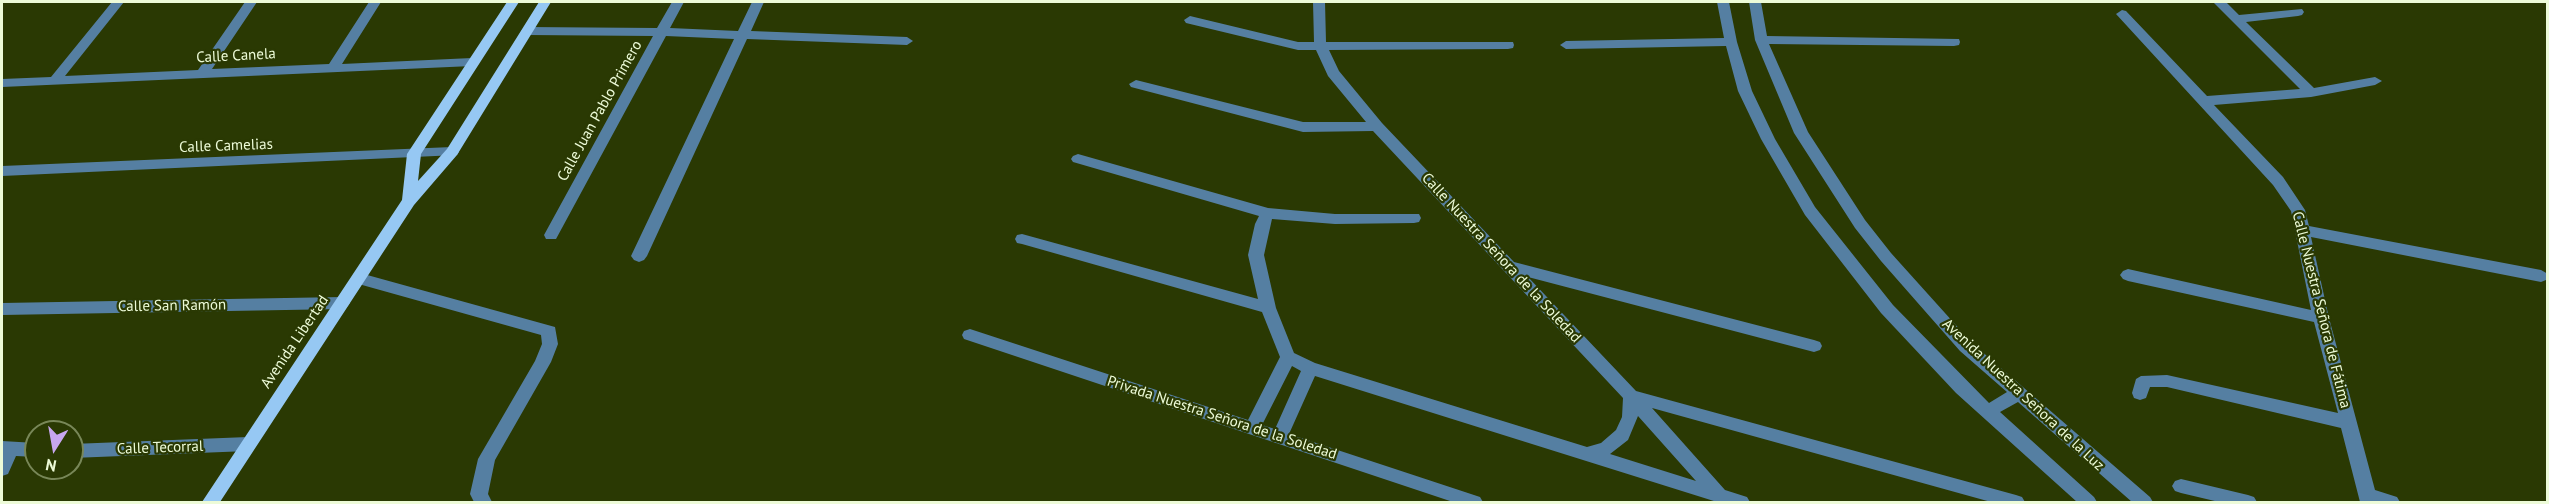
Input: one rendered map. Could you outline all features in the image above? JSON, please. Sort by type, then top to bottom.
[{"type":"main road","name":"Avenida Libertad","points":[[409,201],[414,154],[513,2]]},
{"type":"main road","name":"Avenida Libertad","points":[[211,502],[360,279],[409,201],[452,152],[545,2]]},
{"type":"street","points":[[55,80],[118,2]]},
{"type":"street","points":[[202,74],[251,2]]},
{"type":"street","points":[[333,68],[375,2]]},
{"type":"street","name":"Calle Juan Pablo Primero","points":[[550,235],[678,2]]},
{"type":"street","points":[[639,256],[758,2]]},
{"type":"street","name":"Calle Nuestra Señora de la Soledad","points":[[1319,2],[1317,20],[1321,47],[1333,74],[1377,126],[1631,396],[1720,496]]},
{"type":"street","points":[[1723,2],[1731,42],[1745,91],[1768,140],[1810,211],[1833,243],[1887,309],[1987,412],[2088,502]]},
{"type":"street","name":"Avenida Nuestra Señora de la Luz","points":[[1755,2],[1761,40],[1781,91],[1801,133],[1860,224],[1952,332],[2019,394],[2144,502]]},
{"type":"street","points":[[2219,2],[2311,93]]},
{"type":"street","points":[[2237,19],[2298,12]]},
{"type":"street","name":"Calle Nuestra Señora de Fátima","points":[[2122,14],[2289,195],[2298,210],[2321,318],[2350,423],[2368,500]]},
{"type":"street","points":[[1190,20],[1289,45],[1321,47],[1508,45]]},
{"type":"street","points":[[527,31],[661,32],[907,41]]},
{"type":"street","points":[[1761,40],[1954,42]]},
{"type":"street","points":[[1566,45],[1731,42]]},
{"type":"street","name":"Calle Canela","points":[[2,83],[472,62]]},
{"type":"street","points":[[2202,101],[2311,93],[2374,81]]},
{"type":"street","points":[[1136,84],[1303,127],[1377,126]]},
{"type":"street","name":"Calle Camelias","points":[[2,171],[452,152]]},
{"type":"street","points":[[1078,159],[1268,213],[1335,219],[1414,218]]},
{"type":"street","points":[[1268,213],[1262,224],[1256,255],[1268,308],[1288,357],[1310,369],[1741,502]]},
{"type":"street","points":[[2302,230],[2541,276]]},
{"type":"street","points":[[1022,239],[1268,308]]},
{"type":"street","points":[[1508,266],[1814,346]]},
{"type":"street","points":[[2128,275],[2321,318]]},
{"type":"street","points":[[360,279],[549,331],[550,344],[543,362],[487,459],[479,494],[483,502]]},
{"type":"street","name":"Calle San Ramón","points":[[2,309],[342,303]]},
{"type":"street","name":"Privada Nuestra Señora de la Soledad","points":[[970,335],[1474,502]]},
{"type":"street","points":[[1253,428],[1288,357]]},
{"type":"street","points":[[1279,438],[1310,369]]},
{"type":"street","points":[[2140,393],[2142,384],[2147,381],[2167,381],[2350,423]]},
{"type":"street","points":[[1987,412],[2019,394]]},
{"type":"street","points":[[1584,454],[1607,448],[1622,435],[1629,417],[1631,396],[2016,502]]},
{"type":"street","name":"Calle Tecorral","points":[[84,451],[248,444]]},
{"type":"street","points":[[2,469],[6,449],[24,450]]},
{"type":"street","points":[[2181,486],[2248,502]]},
{"type":"street","points":[[2368,500],[2391,502]]}]
